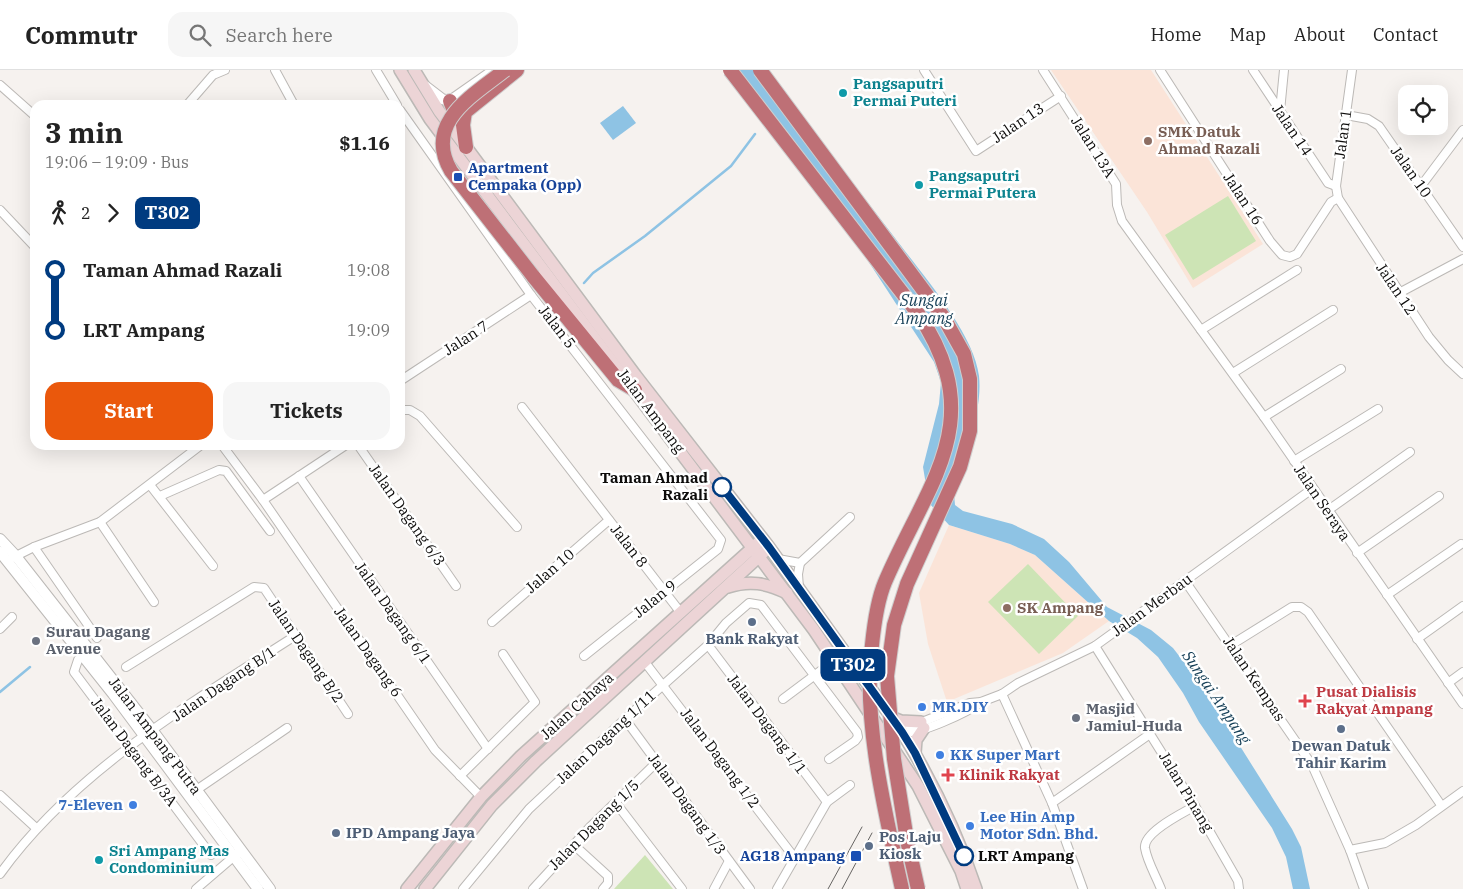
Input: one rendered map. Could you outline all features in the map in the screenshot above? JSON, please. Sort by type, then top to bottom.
[{"type":"highway","points":[[505,70],[451,116],[443,132],[442,151],[451,171],[618,380],[633,382]]},
{"type":"highway","points":[[466,147],[463,125],[465,112],[517,70]]},
{"type":"highway","points":[[730,70],[917,312],[933,336],[949,385],[951,430],[941,466],[884,584],[872,647],[870,674],[875,747],[902,889]]},
{"type":"highway","points":[[760,70],[944,318],[964,354],[970,379],[970,431],[960,466],[907,584],[894,625],[888,676],[894,759],[907,840],[918,889]]},
{"type":"highway","points":[[450,101],[453,108],[465,112]]},
{"type":"main road","name":"Jalan Ampang","points":[[400,70],[430,119],[902,732],[915,753],[965,857],[976,889]]},
{"type":"main road","name":"Jalan Ampang","points":[[414,70],[466,147],[633,382],[741,530],[776,558],[794,592],[836,660],[927,802],[961,871],[967,889]]},
{"type":"main road","points":[[736,563],[740,550],[741,530]]},
{"type":"main road","name":"Jalan Cahaya","points":[[407,889],[481,797],[521,756],[736,563],[761,547]]},
{"type":"main road","name":"Jalan Cahaya","points":[[425,889],[492,805],[536,761],[724,588],[761,547]]},
{"type":"main road","points":[[724,588],[751,582],[794,592]]},
{"type":"main road","points":[[857,691],[874,704],[893,730],[902,732],[896,740],[896,752]]},
{"type":"main road","points":[[891,717],[923,725],[916,740],[915,753]]},
{"type":"street","points":[[191,100],[213,75],[225,70]]},
{"type":"street","points":[[275,70],[291,100]]},
{"type":"street","points":[[376,70],[393,100]]},
{"type":"street","points":[[423,84],[442,99],[450,101],[494,70]]},
{"type":"street","name":"Jalan 13","points":[[924,70],[976,151],[1060,96]]},
{"type":"street","name":"Jalan 13A","points":[[1043,70],[1116,184],[1117,205],[1122,221],[1181,302]]},
{"type":"street","name":"Jalan 16","points":[[1160,70],[1270,241],[1282,255],[1290,258],[1296,254],[1331,202],[1338,198]]},
{"type":"street","name":"Jalan 14","points":[[1252,70],[1328,183],[1336,186]]},
{"type":"street","points":[[1280,112],[1284,70]]},
{"type":"street","name":"Jalan 1","points":[[1338,198],[1336,186],[1352,70]]},
{"type":"street","points":[[0,85],[30,112]]},
{"type":"street","name":"Jalan 10","points":[[1346,115],[1368,119],[1379,126],[1463,247]]},
{"type":"street","name":"Jalan 5","points":[[405,117],[531,295],[721,540]]},
{"type":"street","points":[[1421,186],[1463,130]]},
{"type":"street","name":"Jalan 12","points":[[1338,198],[1429,337],[1448,360],[1463,374]]},
{"type":"street","points":[[0,210],[30,242]]},
{"type":"street","points":[[1399,293],[1463,259]]},
{"type":"street","points":[[1201,330],[1297,270]]},
{"type":"street","name":"Jalan 7","points":[[405,379],[531,295]]},
{"type":"street","name":"Jalan Seraya","points":[[1181,302],[1264,416],[1327,511],[1463,704]]},
{"type":"street","points":[[1233,373],[1333,310]]},
{"type":"street","points":[[1264,416],[1341,369]]},
{"type":"street","name":"Jalan 8","points":[[522,407],[681,613]]},
{"type":"street","points":[[1294,461],[1378,409]]},
{"type":"street","points":[[405,410],[410,410],[420,416],[517,528]]},
{"type":"street","points":[[12,558],[34,547],[100,522],[195,450]]},
{"type":"street","name":"Jalan Dagang 6","points":[[226,450],[263,500],[435,750],[481,797]]},
{"type":"street","points":[[263,500],[338,450]]},
{"type":"street","name":"Jalan Dagang 6/3","points":[[361,450],[456,586]]},
{"type":"street","points":[[1327,511],[1410,452]]},
{"type":"street","points":[[160,496],[210,474],[226,471],[270,531]]},
{"type":"street","name":"Jalan Dagang 6/1","points":[[299,476],[488,749]]},
{"type":"street","points":[[150,485],[213,566]]},
{"type":"street","name":"Jalan Merbau","points":[[902,732],[972,709],[981,702],[1002,694],[1018,682],[1098,644],[1312,489]]},
{"type":"street","points":[[1357,553],[1439,496]]},
{"type":"street","points":[[794,592],[800,563],[850,518]]},
{"type":"street","name":"Jalan 10","points":[[492,622],[609,520]]},
{"type":"street","points":[[100,522],[154,602]]},
{"type":"street","name":"Jalan Ampang Putra","points":[[0,539],[12,558],[149,734],[192,793],[232,857],[258,889]]},
{"type":"street","name":"Jalan 9","points":[[584,656],[718,549],[721,540]]},
{"type":"street","points":[[1387,595],[1461,544]]},
{"type":"street","points":[[34,547],[97,638]]},
{"type":"street","name":"Jalan Ampang Putra","points":[[0,552],[12,558]]},
{"type":"street","points":[[776,558],[800,563]]},
{"type":"street","name":"Jalan Kempas","points":[[1185,581],[1231,645],[1312,765],[1350,850],[1364,889]]},
{"type":"street","name":"Jalan Dagang B/2","points":[[126,667],[254,587],[264,588],[348,714]]},
{"type":"street","name":"Jalan Dagang 1/11","points":[[463,889],[529,809],[625,719],[708,645],[726,623],[749,603],[761,604],[815,676]]},
{"type":"street","points":[[1231,645],[1292,607],[1301,606],[1308,612],[1441,805]]},
{"type":"street","points":[[1418,639],[1463,606]]},
{"type":"street","points":[[0,629],[12,617]]},
{"type":"street","name":"Jalan Dagang B/1","points":[[0,874],[36,828],[59,804],[149,734],[295,636]]},
{"type":"street","name":"Jalan Pinang","points":[[1098,644],[1150,734],[1195,806],[1238,882],[1240,889]]},
{"type":"street","name":"Jalan Dagang 1/1","points":[[708,645],[826,802]]},
{"type":"street","name":"Jalan Dagang B/3A","points":[[87,653],[78,660],[74,672],[211,855]]},
{"type":"street","points":[[460,776],[536,702],[503,654]]},
{"type":"street","points":[[783,699],[836,660]]},
{"type":"street","name":"Jalan Dagang 1/2","points":[[644,661],[664,684],[794,857]]},
{"type":"street","points":[[1448,683],[1463,672]]},
{"type":"street","points":[[815,676],[849,721],[858,737],[829,759]]},
{"type":"street","points":[[1002,694],[1052,803],[1083,889]]},
{"type":"street","name":"Jalan Dagang 1/3","points":[[625,719],[750,889]]},
{"type":"street","points":[[192,793],[287,728]]},
{"type":"street","points":[[1052,803],[1150,734]]},
{"type":"street","name":"Jalan Dagang 1/5","points":[[533,889],[657,762]]},
{"type":"street","points":[[777,889],[826,802],[850,785]]},
{"type":"street","points":[[1350,850],[1385,843],[1416,826],[1441,805],[1463,791]]},
{"type":"street","name":"Jalan Ampang Putra","points":[[192,793],[270,889]]},
{"type":"street","points":[[0,795],[36,828]]},
{"type":"street","points":[[616,803],[682,889]]},
{"type":"street","points":[[1161,889],[1145,847],[1147,839],[1153,832],[1195,806]]},
{"type":"street","points":[[574,845],[608,876],[608,883],[604,889]]},
{"type":"street","points":[[196,889],[241,851]]},
{"type":"street","points":[[714,889],[729,861]]},
{"type":"street","points":[[902,872],[906,889]]},
{"type":"shaded area","name":"SMK Datuk Ahmad Razali","points":[[1051,70],[1151,70],[1263,244],[1193,288],[1147,212]]},
{"type":"shaded area","name":"SK Ampang","points":[[949,525],[1010,544],[1035,555],[1109,621],[1063,653],[947,702],[928,644],[919,593]]},
{"type":"green space","points":[[1228,196],[1256,241],[1193,280],[1165,235]]},
{"type":"green space","points":[[1028,564],[1078,616],[1039,654],[988,602]]},
{"type":"green space","points":[[645,855],[673,889],[614,889]]},
{"type":"water","name":"Sungai Ampang","points":[[728,70],[765,70],[932,286],[967,341],[975,359],[979,376],[978,405],[954,494],[955,505],[963,511],[1012,524],[1044,539],[1069,562],[1107,607],[1151,630],[1173,648],[1218,711],[1292,829],[1301,847],[1310,889],[1293,889],[1286,857],[1272,828],[1199,722],[1183,693],[1158,657],[1137,638],[1109,621],[1035,555],[1010,544],[949,525],[929,503],[923,467],[939,404],[941,382],[934,362],[784,132]]},
{"type":"water","points":[[623,106],[636,123],[613,140],[600,123]]},
{"type":"waterway","points":[[584,283],[593,273],[645,236],[731,166],[755,134]]},
{"type":"waterway","points":[[0,692],[30,667]]},
{"type":"tram line","points":[[828,889],[862,827]]},
{"type":"tram line","points":[[842,889],[872,833]]},
{"type":"bus line","name":"T302","points":[[722,487],[769,547],[902,732],[915,753],[964,856]]},
{"type":"place","name":"Pangsaputri Permai Puteri","points":[[843,93]]},
{"type":"place","name":"SMK Datuk Ahmad Razali","points":[[1148,141]]},
{"type":"place","name":"Apartment Cempaka (Opp)","points":[[458,177]]},
{"type":"place","name":"Pangsaputri Permai Putera","points":[[919,185]]},
{"type":"place","name":"Taman Ahmad Razali","points":[[722,487]]},
{"type":"place","name":"SK Ampang","points":[[1007,608]]},
{"type":"place","name":"Bank Rakyat","points":[[752,622]]},
{"type":"place","name":"Surau Dagang Avenue","points":[[36,641]]},
{"type":"place","name":"Pusat Dialisis Rakyat Ampang","points":[[1305,701]]},
{"type":"place","name":"MR.DIY","points":[[922,707]]},
{"type":"place","name":"Masjid Jamiul-Huda","points":[[1076,718]]},
{"type":"place","name":"Dewan Datuk Tahir Karim","points":[[1341,729]]},
{"type":"place","name":"KK Super Mart","points":[[940,755]]},
{"type":"place","name":"Klinik Rakyat","points":[[948,775]]},
{"type":"place","name":"7-Eleven","points":[[133,805]]},
{"type":"place","name":"Lee Hin Amp Motor Sdn. Bhd.","points":[[970,826]]},
{"type":"place","name":"IPD Ampang Jaya","points":[[336,833]]},
{"type":"place","name":"Pos Laju Kiosk","points":[[869,846]]},
{"type":"place","name":"AG18 Ampang","points":[[856,856]]},
{"type":"place","name":"LRT Ampang","points":[[964,856]]},
{"type":"place","name":"Sri Ampang Mas Condominium","points":[[99,860]]}]
